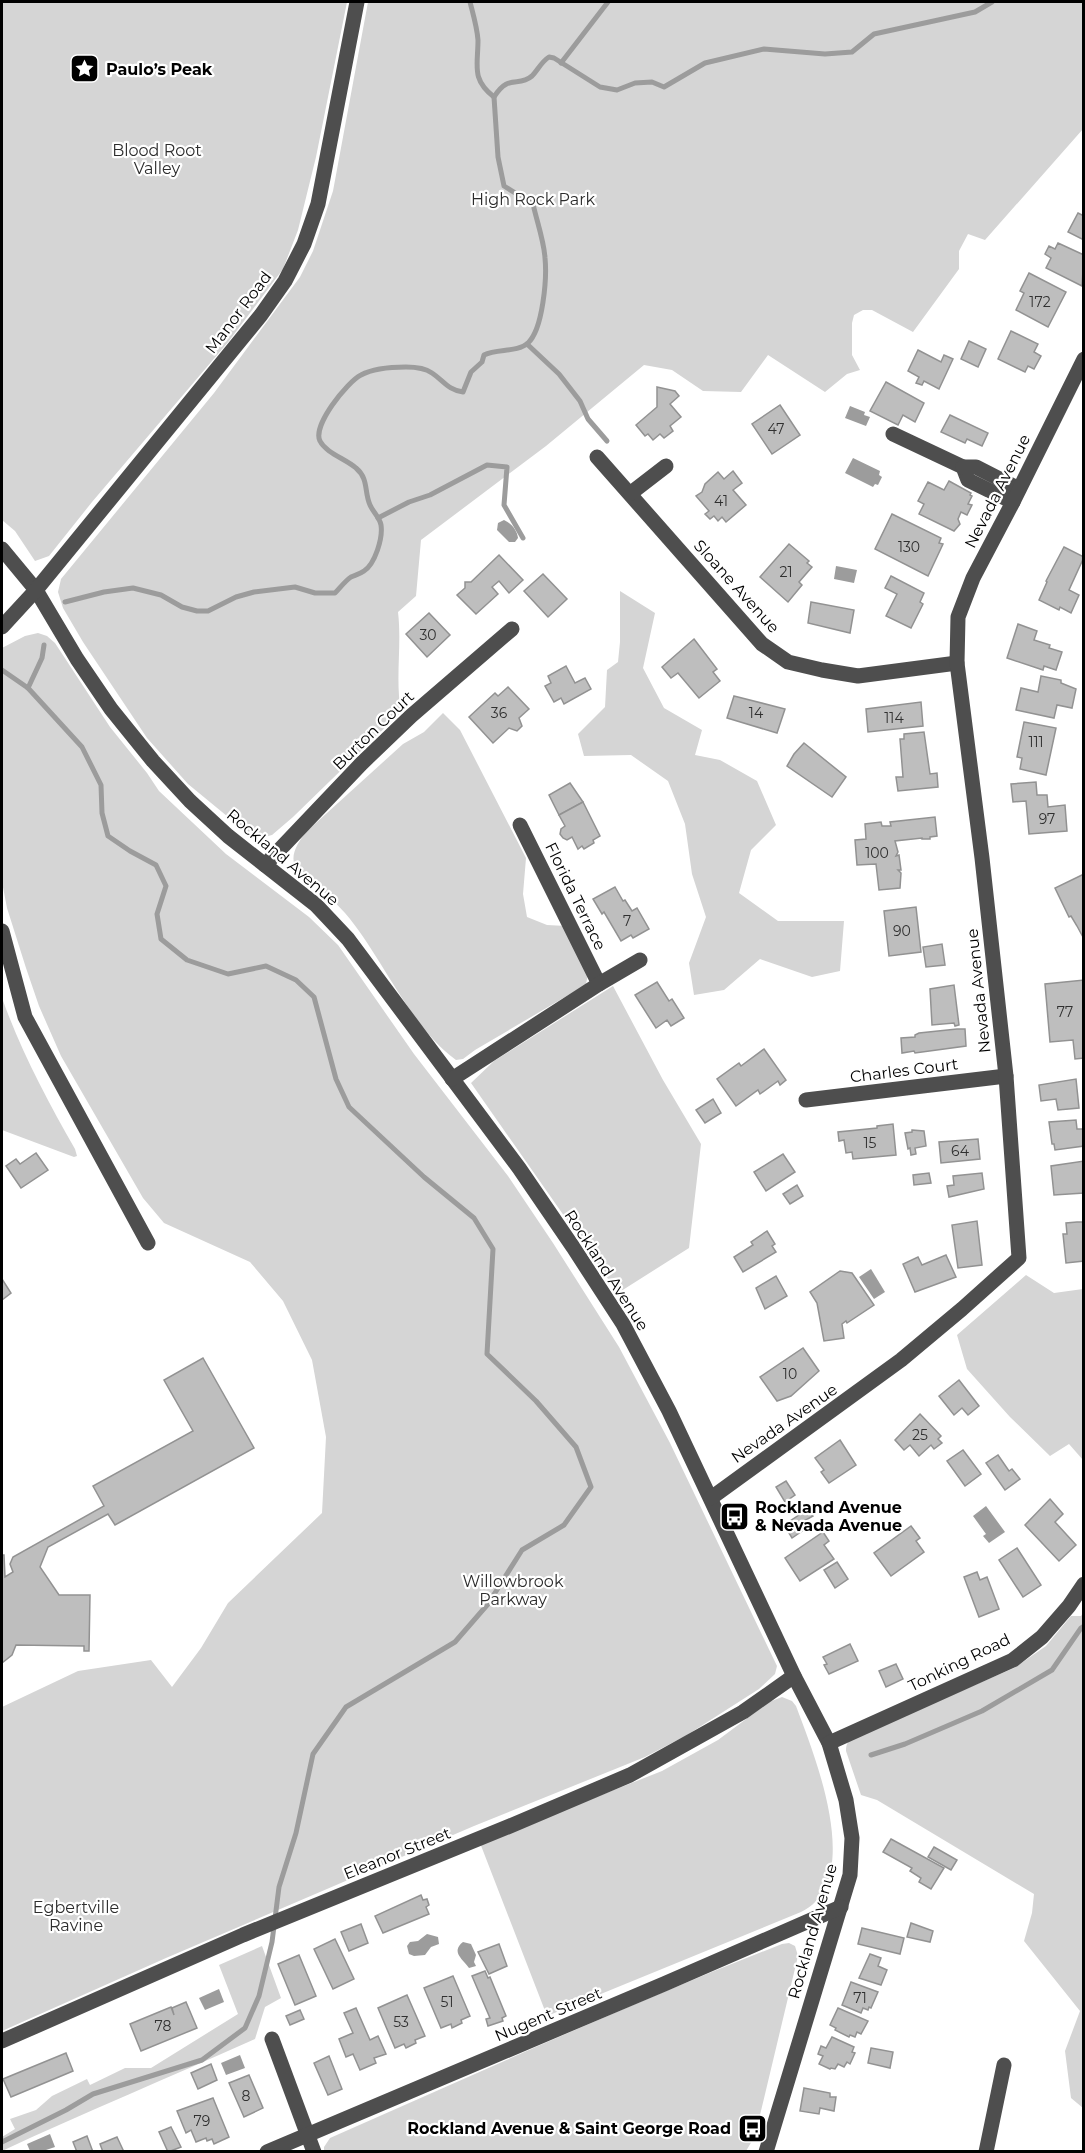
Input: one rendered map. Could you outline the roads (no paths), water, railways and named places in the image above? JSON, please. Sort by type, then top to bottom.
[{"type":"street","name":"Manor Road","points":[[2,627],[36,590],[261,315],[285,281],[304,244],[318,204],[357,2]]},
{"type":"street","name":"Nevada Avenue","points":[[711,1498],[902,1360],[1019,1258],[1006,1076],[982,858],[957,663],[958,616],[973,578],[1083,359]]},
{"type":"street","points":[[893,434],[963,467],[968,480],[1016,496]]},
{"type":"street","name":"Sloane Avenue","points":[[597,457],[762,644],[788,662],[858,676],[957,663]]},
{"type":"street","points":[[631,493],[666,466]]},
{"type":"street","name":"Rockland Avenue","points":[[2,549],[36,590],[77,659],[111,709],[153,761],[190,801],[228,836],[316,905],[348,939],[519,1168],[617,1315],[669,1411],[794,1676],[829,1743],[846,1800],[852,1838],[850,1875],[766,2151]]},
{"type":"street","name":"Burton Court","points":[[265,865],[361,764],[411,716],[512,629]]},
{"type":"street","name":"Florida Terrace","points":[[520,825],[599,984]]},
{"type":"street","points":[[2,932],[25,1017],[148,1243]]},
{"type":"street","points":[[452,1080],[599,984],[640,960]]},
{"type":"street","name":"Charles Court","points":[[806,1100],[1006,1076]]},
{"type":"street","name":"Tonking Road","points":[[829,1743],[1013,1660],[1042,1637],[1069,1606],[1083,1584]]},
{"type":"street","name":"Eleanor Street","points":[[2,2042],[243,1935],[630,1775],[743,1712],[794,1676]]},
{"type":"street","name":"Nugent Street","points":[[267,2151],[841,1907]]},
{"type":"street","points":[[272,2039],[314,2151]]},
{"type":"street","points":[[986,2151],[1004,2065]]},
{"type":"waterway","points":[[470,2],[478,40],[477,72],[482,84],[494,97]]},
{"type":"waterway","points":[[561,63],[608,2]]},
{"type":"waterway","points":[[65,602],[104,592],[133,588],[161,595],[182,607],[208,611],[236,597],[254,592],[295,587],[315,593],[335,593],[351,577],[368,568],[381,537],[381,525],[368,500],[365,481],[360,472],[327,449],[320,441],[321,425],[332,405],[361,375],[389,368],[423,369],[450,387],[463,392],[471,372],[482,362],[484,355],[523,346],[528,343],[537,327],[544,290],[545,258],[533,204],[504,186],[498,157],[494,97],[504,85],[532,76],[549,57],[600,87],[617,90],[635,83],[652,82],[664,87],[705,63],[764,49],[825,54],[852,52],[874,34],[975,12],[992,2]]},
{"type":"waterway","points":[[527,344],[559,374],[580,401],[588,419],[607,441]]},
{"type":"waterway","points":[[378,518],[409,502],[430,495],[487,465],[507,467],[504,505],[523,538]]},
{"type":"waterway","points":[[28,688],[42,658],[44,645]]},
{"type":"waterway","points":[[2,670],[28,688],[82,747],[101,785],[102,813],[108,836],[156,865],[166,886],[157,914],[161,939],[187,960],[228,974],[266,966],[296,980],[314,997],[336,1079],[349,1107],[424,1177],[474,1218],[493,1249],[487,1354],[536,1401],[576,1447],[591,1487],[564,1525],[522,1550],[488,1604],[455,1642],[346,1707],[313,1754],[296,1833],[279,1887],[272,1942],[259,1996],[245,2028],[202,2060],[93,2094],[2,2142]]},
{"type":"waterway","points":[[871,1755],[905,1744],[982,1711],[1052,1670],[1084,1626]]},
{"type":"place","name":"Paulo’s Peak","points":[[85,69]]},
{"type":"place","name":"Rockland Avenue & Nevada Avenue","points":[[734,1516]]},
{"type":"place","name":"Rockland Avenue & Saint George Road","points":[[752,2128]]},
{"type":"park label","name":"Blood Root Valley","points":[[157,159]]},
{"type":"park label","name":"High Rock Park","points":[[533,199]]},
{"type":"park label","name":"Willowbrook Parkway","points":[[513,1590]]},
{"type":"park label","name":"Egbertville Ravine","points":[[76,1916]]}]
